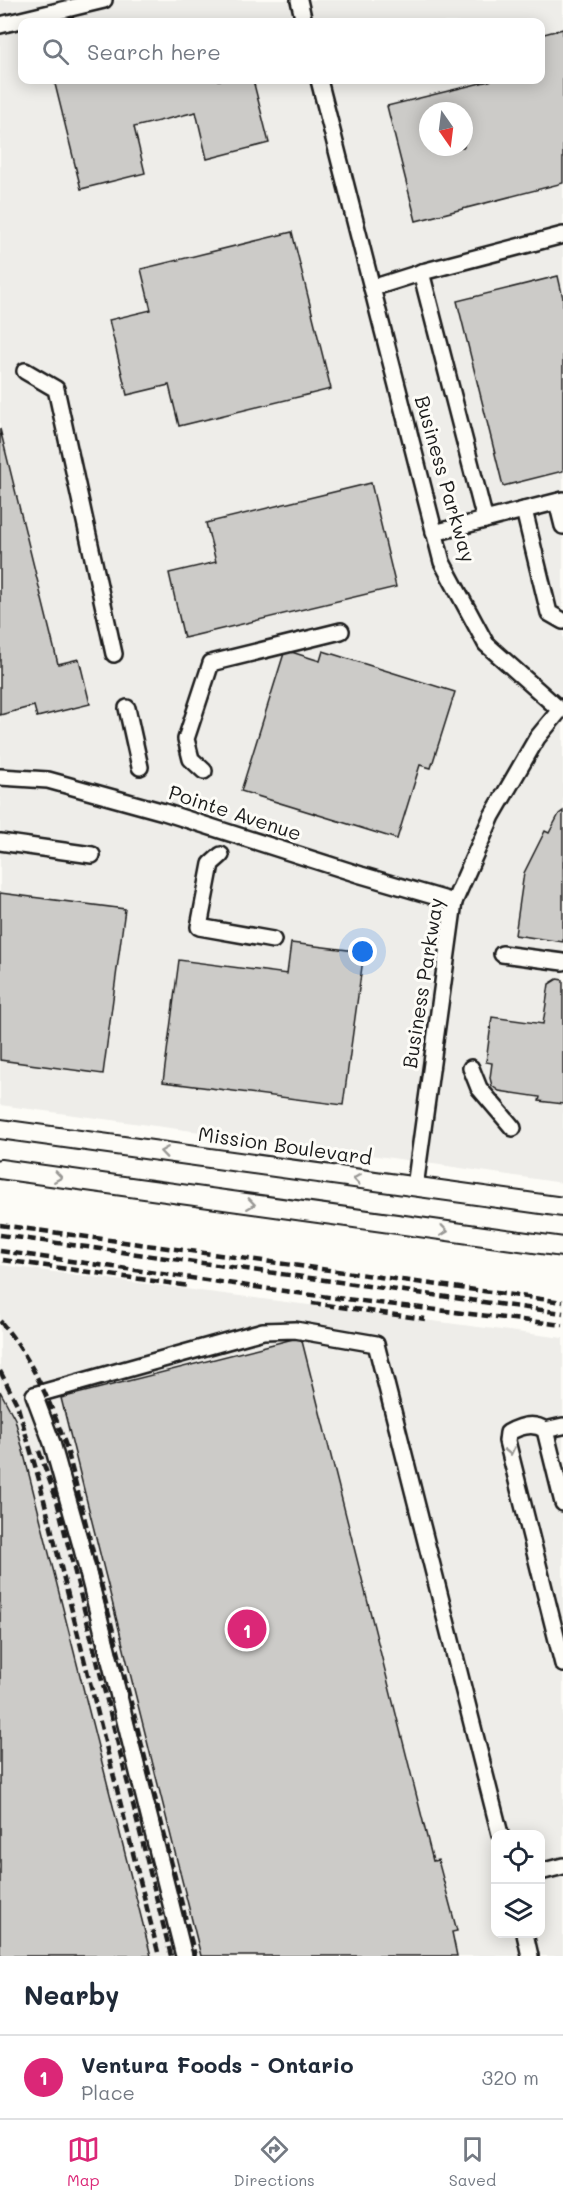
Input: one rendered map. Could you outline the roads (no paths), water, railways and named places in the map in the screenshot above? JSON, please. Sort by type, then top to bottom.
[{"type":"main road","name":"Mission Boulevard","points":[[0,1129],[563,1207]]},
{"type":"main road","points":[[0,1169],[563,1246]]},
{"type":"street","points":[[29,18],[104,0]]},
{"type":"street","points":[[298,0],[303,18]]},
{"type":"street","points":[[0,25],[18,21]]},
{"type":"street","name":"Business Parkway","points":[[320,84],[442,562],[486,644],[561,711],[537,738],[492,816],[454,902],[415,1187]]},
{"type":"street","points":[[372,288],[421,272],[563,235]]},
{"type":"street","points":[[421,272],[485,520]]},
{"type":"street","points":[[25,371],[56,389],[114,654]]},
{"type":"street","points":[[434,533],[560,501],[563,526]]},
{"type":"street","points":[[524,510],[549,613],[563,621]]},
{"type":"street","points":[[204,771],[191,759],[186,739],[212,663],[341,631]]},
{"type":"street","points":[[127,708],[140,767]]},
{"type":"street","name":"Pointe Avenue","points":[[0,777],[48,780],[59,783],[164,812],[454,902]]},
{"type":"street","points":[[0,842],[92,855]]},
{"type":"street","points":[[221,855],[212,864],[198,927],[273,940]]},
{"type":"street","points":[[502,954],[563,962]]},
{"type":"street","points":[[471,1068],[479,1088],[513,1128]]},
{"type":"street","points":[[184,1956],[82,1549],[52,1443],[34,1395],[263,1331],[296,1330],[376,1344],[499,1830]]},
{"type":"street","points":[[563,1503],[545,1430],[538,1425],[515,1429],[508,1433],[507,1441],[563,1664]]},
{"type":"street","points":[[545,1430],[563,1426]]},
{"type":"street","points":[[545,1871],[563,1866]]},
{"type":"street","points":[[526,1938],[530,1956]]},
{"type":"railway","points":[[0,1225],[563,1302]]},
{"type":"railway","points":[[0,1235],[563,1313]]},
{"type":"railway","points":[[0,1251],[312,1295],[563,1325]]},
{"type":"railway","points":[[3,1260],[190,1286]]},
{"type":"railway","points":[[312,1303],[425,1319]]},
{"type":"railway","points":[[0,1321],[22,1351],[40,1382],[67,1449],[195,1956]]},
{"type":"railway","points":[[0,1371],[17,1404],[38,1476],[159,1956]]},
{"type":"railway","points":[[39,1451],[57,1501],[171,1956]]},
{"type":"place","name":"Ventura Foods - Ontario","points":[[247,1629]]}]
